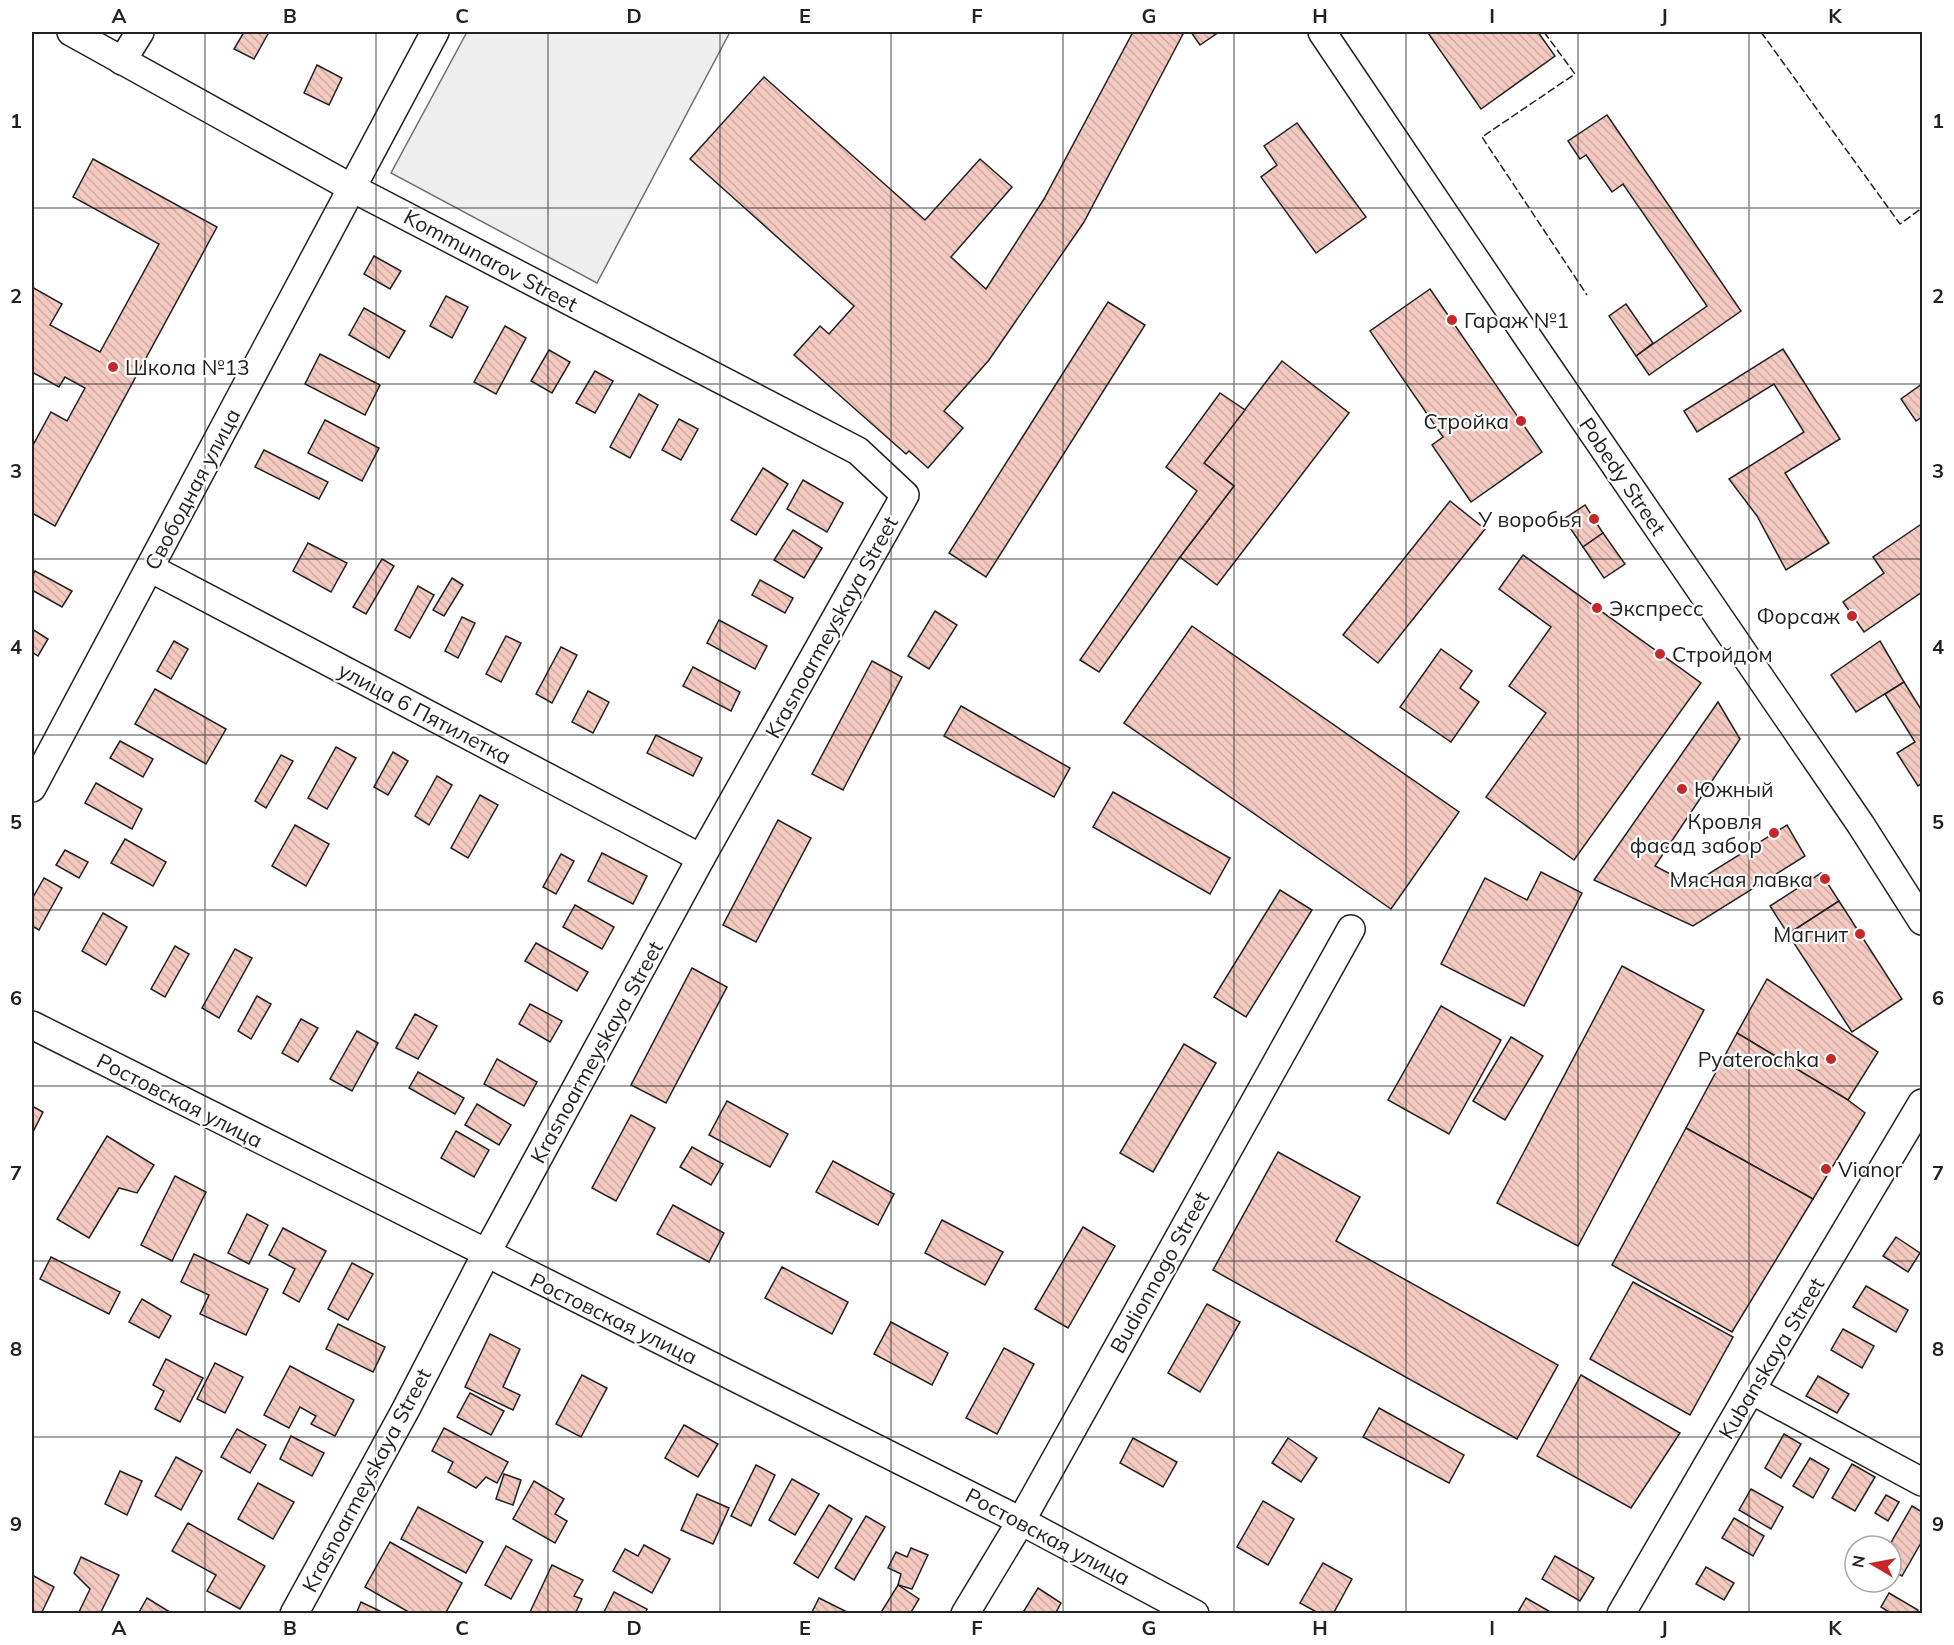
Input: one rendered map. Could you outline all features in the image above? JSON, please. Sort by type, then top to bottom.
[{"type":"street","name":"Kommunarov Street","points":[[71,32],[352,188],[858,451],[905,495]]},
{"type":"street","points":[[122,61],[140,32]]},
{"type":"street","name":"Свободная улица","points":[[32,788],[435,32]]},
{"type":"street","name":"Pobedy Street","points":[[1322,32],[1855,815],[1923,921]]},
{"type":"street","name":"Krasnoarmeyskaya Street","points":[[294,1614],[701,858],[905,495]]},
{"type":"street","name":"улица 6 Пятилетка","points":[[150,568],[701,858]]},
{"type":"street","name":"Budionnogo Street","points":[[965,1614],[1021,1521],[1351,929]]},
{"type":"street","name":"Ростовская улица","points":[[32,1025],[1021,1521],[1195,1614]]},
{"type":"street","name":"Kubanskaya Street","points":[[1621,1614],[1751,1390],[1923,1103]]},
{"type":"street","points":[[1751,1390],[1923,1482]]},
{"type":"shaded area","points":[[467,32],[730,32],[597,283],[391,173]]},
{"type":"building","points":[[244,32],[269,32],[254,59],[234,49]]},
{"type":"building","points":[[1133,32],[1183,34],[1084,222],[989,360],[944,411],[963,428],[928,468],[909,451],[906,454],[794,355],[820,326],[829,334],[854,306],[690,159],[764,77],[925,220],[980,159],[1012,187],[951,257],[986,289],[1044,199]]},
{"type":"building","points":[[1191,32],[1219,32],[1200,45]]},
{"type":"building","points":[[1538,32],[1555,56],[1481,109],[1428,33]]},
{"type":"building","points":[[317,65],[342,78],[329,105],[304,93]]},
{"type":"building","points":[[1607,115],[1741,311],[1649,375],[1636,356],[1707,306],[1623,184],[1612,192],[1586,155],[1580,159],[1568,141]]},
{"type":"building","points":[[1297,123],[1366,217],[1316,253],[1261,177],[1277,165],[1264,146]]},
{"type":"building","points":[[93,159],[217,227],[55,526],[32,513],[32,447],[51,412],[67,421],[85,388],[65,377],[59,387],[32,372],[32,287],[62,304],[50,325],[100,352],[159,244],[73,197]]},
{"type":"building","points":[[374,256],[401,271],[390,289],[364,274]]},
{"type":"building","points":[[1430,289],[1542,452],[1471,502],[1432,445],[1443,437],[1370,331]]},
{"type":"building","points":[[446,296],[468,307],[452,338],[430,326]]},
{"type":"building","points":[[1108,302],[1145,325],[986,577],[949,553]]},
{"type":"building","points":[[1626,304],[1653,343],[1636,356],[1609,316]]},
{"type":"building","points":[[364,308],[405,331],[389,358],[349,335]]},
{"type":"building","points":[[505,326],[526,338],[496,394],[474,382]]},
{"type":"building","points":[[1783,349],[1840,439],[1785,473],[1829,543],[1786,570],[1757,516],[1729,479],[1804,432],[1774,384],[1697,432],[1684,411]]},
{"type":"building","points":[[549,350],[570,362],[552,393],[531,381]]},
{"type":"building","points":[[320,354],[380,385],[365,415],[305,384]]},
{"type":"building","points":[[1282,361],[1349,413],[1217,585],[1180,557],[1234,486],[1204,463]]},
{"type":"building","points":[[595,371],[613,381],[595,413],[576,403]]},
{"type":"building","points":[[1922,384],[1922,417],[1916,421],[1901,399]]},
{"type":"building","points":[[1220,393],[1245,410],[1204,463],[1234,486],[1180,557],[1099,672],[1080,660],[1197,491],[1166,467]]},
{"type":"building","points":[[639,394],[658,405],[630,458],[610,447]]},
{"type":"building","points":[[679,419],[698,429],[681,460],[662,450]]},
{"type":"building","points":[[325,420],[379,448],[362,481],[308,453]]},
{"type":"building","points":[[264,450],[328,482],[319,499],[255,467]]},
{"type":"building","points":[[763,468],[788,484],[756,535],[731,520]]},
{"type":"building","points":[[803,480],[843,503],[827,532],[787,509]]},
{"type":"building","points":[[1450,501],[1485,529],[1378,663],[1343,635]]},
{"type":"building","points":[[1585,505],[1603,533],[1583,547],[1564,519]]},
{"type":"building","points":[[1920,525],[1922,529],[1922,592],[1864,632],[1843,602],[1884,573],[1873,557]]},
{"type":"building","points":[[793,530],[822,548],[804,578],[774,560]]},
{"type":"building","points":[[1603,533],[1625,564],[1604,578],[1583,547]]},
{"type":"building","points":[[308,543],[347,563],[331,592],[293,571]]},
{"type":"building","points":[[1523,555],[1701,683],[1574,860],[1486,797],[1546,713],[1509,686],[1551,627],[1499,589]]},
{"type":"building","points":[[382,559],[394,566],[366,614],[353,607]]},
{"type":"building","points":[[35,571],[72,591],[62,607],[32,590],[32,577]]},
{"type":"building","points":[[452,578],[463,585],[444,616],[433,610]]},
{"type":"building","points":[[760,580],[793,598],[785,613],[752,595]]},
{"type":"building","points":[[418,586],[434,595],[410,638],[395,630]]},
{"type":"building","points":[[935,611],[957,625],[929,669],[908,656]]},
{"type":"building","points":[[462,617],[475,623],[458,658],[445,651]]},
{"type":"building","points":[[719,620],[767,646],[755,669],[707,643]]},
{"type":"building","points":[[1192,626],[1459,812],[1391,909],[1124,723]]},
{"type":"building","points":[[32,629],[48,639],[38,656],[32,652]]},
{"type":"building","points":[[506,636],[521,643],[501,682],[486,674]]},
{"type":"building","points":[[174,641],[188,649],[171,679],[157,671]]},
{"type":"building","points":[[1880,641],[1904,682],[1856,712],[1831,675]]},
{"type":"building","points":[[561,647],[577,655],[552,703],[536,694]]},
{"type":"building","points":[[1441,649],[1472,671],[1460,688],[1479,702],[1451,742],[1400,707]]},
{"type":"building","points":[[872,661],[902,677],[843,790],[812,774]]},
{"type":"building","points":[[693,667],[740,692],[731,711],[683,686]]},
{"type":"building","points":[[1904,682],[1922,711],[1922,783],[1918,786],[1897,753],[1915,742],[1885,694]]},
{"type":"building","points":[[155,689],[226,729],[206,764],[135,724]]},
{"type":"building","points":[[588,691],[609,702],[593,733],[572,722]]},
{"type":"building","name":"Южный","points":[[1718,702],[1740,739],[1655,866],[1691,885],[1787,825],[1805,856],[1693,926],[1594,880]]},
{"type":"building","points":[[961,706],[1070,768],[1054,797],[944,736]]},
{"type":"building","points":[[656,735],[702,758],[693,776],[647,753]]},
{"type":"building","points":[[120,741],[153,759],[143,777],[110,758]]},
{"type":"building","points":[[336,747],[356,758],[327,809],[308,798]]},
{"type":"building","points":[[393,752],[408,761],[388,795],[374,787]]},
{"type":"building","points":[[281,755],[293,761],[266,808],[255,801]]},
{"type":"building","points":[[437,776],[452,785],[429,825],[415,816]]},
{"type":"building","points":[[96,783],[142,809],[132,829],[85,803]]},
{"type":"building","points":[[1113,792],[1230,858],[1210,894],[1093,827]]},
{"type":"building","points":[[480,795],[498,805],[468,858],[451,848]]},
{"type":"building","points":[[778,820],[811,838],[756,942],[723,925]]},
{"type":"building","points":[[295,825],[329,844],[306,886],[272,866]]},
{"type":"building","points":[[125,839],[166,862],[153,886],[111,863]]},
{"type":"building","points":[[65,850],[88,862],[79,878],[56,865]]},
{"type":"building","points":[[602,853],[647,876],[633,904],[588,881]]},
{"type":"building","points":[[561,854],[574,861],[556,894],[543,887]]},
{"type":"building","points":[[1541,872],[1582,893],[1524,1006],[1441,964],[1485,878],[1527,900]]},
{"type":"building","points":[[1821,873],[1839,901],[1788,934],[1770,906]]},
{"type":"building","points":[[44,878],[62,888],[39,930],[32,926],[32,899]]},
{"type":"building","points":[[1280,890],[1312,910],[1246,1017],[1214,997]]},
{"type":"building","points":[[1839,901],[1902,999],[1852,1032],[1788,934]]},
{"type":"building","points":[[575,905],[614,927],[602,949],[563,927]]},
{"type":"building","points":[[103,913],[127,927],[106,965],[82,951]]},
{"type":"building","points":[[536,943],[588,972],[577,991],[525,961]]},
{"type":"building","points":[[175,946],[189,954],[165,997],[151,989]]},
{"type":"building","points":[[235,949],[252,958],[219,1018],[202,1008]]},
{"type":"building","points":[[1622,966],[1704,1010],[1578,1246],[1497,1203]]},
{"type":"building","points":[[692,968],[727,987],[666,1103],[631,1085]]},
{"type":"building","points":[[1767,979],[1878,1052],[1848,1100],[1737,1033]]},
{"type":"building","points":[[257,996],[271,1004],[251,1039],[238,1031]]},
{"type":"building","points":[[530,1004],[562,1021],[550,1042],[519,1024]]},
{"type":"building","points":[[1441,1006],[1501,1040],[1449,1134],[1388,1100]]},
{"type":"building","points":[[415,1014],[437,1026],[418,1059],[396,1048]]},
{"type":"building","points":[[301,1019],[318,1028],[298,1062],[282,1053]]},
{"type":"building","points":[[357,1031],[378,1043],[352,1091],[330,1079]]},
{"type":"building","points":[[1737,1033],[1848,1100],[1865,1113],[1813,1199],[1686,1128]]},
{"type":"building","points":[[1511,1037],[1543,1056],[1505,1120],[1473,1101]]},
{"type":"building","points":[[1184,1044],[1216,1063],[1153,1172],[1120,1153]]},
{"type":"building","points":[[497,1059],[537,1082],[524,1106],[484,1084]]},
{"type":"building","points":[[418,1072],[464,1098],[455,1114],[409,1088]]},
{"type":"building","points":[[727,1101],[788,1134],[770,1167],[709,1135]]},
{"type":"building","points":[[477,1104],[511,1125],[499,1145],[465,1125]]},
{"type":"building","points":[[32,1106],[43,1112],[32,1134]]},
{"type":"building","points":[[631,1115],[655,1128],[616,1201],[592,1188]]},
{"type":"building","points":[[1686,1128],[1813,1199],[1732,1332],[1612,1265]]},
{"type":"building","points":[[456,1131],[489,1150],[474,1177],[441,1158]]},
{"type":"building","points":[[107,1136],[154,1165],[137,1193],[119,1188],[89,1238],[57,1219]]},
{"type":"building","points":[[692,1147],[723,1164],[711,1185],[680,1167]]},
{"type":"building","points":[[1278,1152],[1360,1197],[1336,1241],[1558,1365],[1517,1439],[1213,1270]]},
{"type":"building","points":[[833,1161],[894,1194],[878,1225],[816,1192]]},
{"type":"building","points":[[175,1176],[206,1192],[172,1261],[141,1245]]},
{"type":"building","points":[[673,1205],[724,1233],[709,1262],[657,1234]]},
{"type":"building","points":[[247,1214],[268,1225],[249,1264],[228,1253]]},
{"type":"building","points":[[942,1220],[1003,1252],[985,1285],[925,1253]]},
{"type":"building","points":[[1083,1227],[1115,1246],[1068,1328],[1035,1309]]},
{"type":"building","points":[[283,1228],[326,1251],[299,1302],[283,1293],[295,1269],[269,1255]]},
{"type":"building","points":[[1896,1237],[1920,1253],[1908,1272],[1883,1256]]},
{"type":"building","points":[[194,1254],[268,1289],[246,1335],[200,1314],[209,1295],[181,1282]]},
{"type":"building","points":[[51,1257],[120,1292],[109,1314],[40,1279]]},
{"type":"building","points":[[352,1263],[373,1274],[348,1320],[328,1309]]},
{"type":"building","points":[[782,1267],[848,1302],[832,1334],[765,1298]]},
{"type":"building","points":[[1633,1282],[1733,1337],[1690,1415],[1590,1359]]},
{"type":"building","points":[[1866,1286],[1908,1310],[1896,1332],[1853,1307]]},
{"type":"building","points":[[142,1299],[171,1316],[159,1338],[129,1322]]},
{"type":"building","points":[[1207,1304],[1240,1322],[1200,1392],[1168,1373]]},
{"type":"building","points":[[891,1322],[948,1353],[932,1385],[874,1354]]},
{"type":"building","points":[[338,1324],[385,1347],[373,1372],[326,1349]]},
{"type":"building","points":[[1843,1329],[1874,1346],[1862,1368],[1831,1350]]},
{"type":"building","points":[[490,1334],[520,1349],[503,1387],[520,1395],[513,1410],[465,1387]]},
{"type":"building","points":[[1004,1348],[1034,1364],[997,1434],[966,1418]]},
{"type":"building","points":[[166,1359],[203,1378],[180,1422],[155,1409],[164,1391],[153,1385]]},
{"type":"building","points":[[215,1363],[243,1377],[225,1413],[197,1399]]},
{"type":"building","points":[[290,1366],[354,1400],[335,1436],[311,1424],[316,1416],[300,1407],[289,1428],[264,1415]]},
{"type":"building","points":[[582,1375],[607,1388],[581,1437],[556,1424]]},
{"type":"building","points":[[1581,1375],[1680,1433],[1631,1508],[1537,1456]]},
{"type":"building","points":[[1818,1376],[1849,1394],[1837,1413],[1806,1396]]},
{"type":"building","points":[[470,1393],[504,1411],[491,1435],[457,1417]]},
{"type":"building","points":[[1379,1408],[1464,1455],[1449,1483],[1363,1437]]},
{"type":"building","points":[[684,1425],[718,1444],[698,1477],[665,1458]]},
{"type":"building","points":[[444,1428],[508,1462],[497,1483],[486,1477],[476,1488],[448,1472],[453,1462],[432,1451]]},
{"type":"building","points":[[237,1429],[266,1445],[250,1473],[221,1457]]},
{"type":"building","points":[[1784,1434],[1801,1444],[1781,1478],[1765,1468]]},
{"type":"building","points":[[291,1436],[324,1453],[312,1476],[280,1459]]},
{"type":"building","points":[[1133,1438],[1177,1462],[1163,1487],[1120,1463]]},
{"type":"building","points":[[1288,1438],[1317,1458],[1301,1482],[1272,1463]]},
{"type":"building","points":[[176,1457],[202,1471],[181,1510],[155,1496]]},
{"type":"building","points":[[1810,1458],[1829,1469],[1813,1498],[1793,1486]]},
{"type":"building","points":[[1852,1464],[1875,1477],[1855,1511],[1832,1498]]},
{"type":"building","points":[[756,1465],[775,1475],[751,1526],[731,1516]]},
{"type":"building","points":[[120,1471],[142,1481],[127,1515],[105,1504]]},
{"type":"building","points":[[504,1474],[521,1480],[513,1505],[496,1499]]},
{"type":"building","points":[[792,1479],[819,1494],[795,1535],[769,1520]]},
{"type":"building","points":[[534,1481],[564,1499],[555,1514],[567,1521],[555,1543],[513,1519]]},
{"type":"building","points":[[258,1483],[294,1502],[273,1539],[238,1519]]},
{"type":"building","points":[[1751,1489],[1783,1507],[1771,1529],[1739,1510]]},
{"type":"building","points":[[697,1494],[729,1508],[713,1544],[681,1530]]},
{"type":"building","points":[[1886,1495],[1899,1502],[1888,1521],[1875,1513]]},
{"type":"building","points":[[1263,1501],[1294,1519],[1268,1565],[1237,1547]]},
{"type":"building","points":[[829,1505],[852,1519],[818,1578],[794,1563]]},
{"type":"building","points":[[1912,1506],[1922,1512],[1922,1541],[1903,1574],[1903,1534],[1896,1534]]},
{"type":"building","points":[[418,1507],[483,1542],[466,1573],[401,1539]]},
{"type":"building","points":[[866,1516],[885,1527],[854,1580],[835,1568]]},
{"type":"building","points":[[1734,1518],[1764,1536],[1753,1556],[1722,1538]]},
{"type":"building","points":[[188,1523],[265,1566],[240,1609],[207,1591],[216,1575],[172,1551]]},
{"type":"building","points":[[390,1542],[462,1583],[445,1614],[412,1614],[365,1587]]},
{"type":"building","points":[[644,1545],[670,1559],[652,1593],[613,1571],[625,1549],[638,1556]]},
{"type":"building","points":[[506,1546],[532,1560],[511,1599],[485,1585]]},
{"type":"building","points":[[911,1548],[928,1555],[912,1589],[898,1585],[901,1574],[888,1568],[896,1552],[907,1557]]},
{"type":"building","points":[[1555,1556],[1594,1578],[1580,1601],[1542,1579]]},
{"type":"building","points":[[81,1557],[119,1575],[100,1614],[78,1614],[90,1589],[74,1573]]},
{"type":"building","points":[[1323,1563],[1352,1579],[1333,1614],[1320,1614],[1300,1603]]},
{"type":"building","points":[[552,1565],[583,1580],[574,1596],[582,1599],[575,1614],[530,1612]]},
{"type":"building","points":[[1706,1567],[1734,1583],[1724,1600],[1696,1584]]},
{"type":"building","points":[[32,1575],[54,1587],[41,1614],[32,1614]]},
{"type":"building","points":[[898,1585],[919,1599],[910,1614],[880,1614]]},
{"type":"building","points":[[1038,1588],[1061,1603],[1055,1614],[1022,1614]]},
{"type":"building","points":[[614,1592],[647,1609],[645,1614],[603,1614]]},
{"type":"building","points":[[1888,1594],[1891,1594],[1918,1610],[1916,1614],[1892,1614],[1881,1607]]},
{"type":"building","points":[[147,1598],[173,1614],[138,1614]]},
{"type":"building","points":[[819,1598],[851,1614],[811,1614]]},
{"type":"building","points":[[1526,1598],[1554,1614],[1517,1614]]},
{"type":"building","points":[[361,1602],[386,1614],[356,1614]]},
{"type":"fence","points":[[1544,32],[1575,74],[1482,137],[1587,295]]},
{"type":"fence","points":[[1761,32],[1900,224],[1922,208]]},
{"type":"place","name":"Гараж №1","points":[[1452,320]]},
{"type":"place","name":"Школа №13","points":[[113,367]]},
{"type":"place","name":"Стройка","points":[[1521,421]]},
{"type":"place","name":"У воробья","points":[[1594,519]]},
{"type":"place","name":"Экспресс","points":[[1597,608]]},
{"type":"place","name":"Форсаж","points":[[1852,616]]},
{"type":"place","name":"Стройдом","points":[[1660,654]]},
{"type":"place","name":"Южный","points":[[1682,789]]},
{"type":"place","name":"Кровля фасад забор","points":[[1774,833]]},
{"type":"place","name":"Мясная лавка","points":[[1825,879]]},
{"type":"place","name":"Магнит","points":[[1860,934]]},
{"type":"place","name":"Pyaterochka","points":[[1831,1059]]},
{"type":"place","name":"Vianor","points":[[1826,1169]]}]
